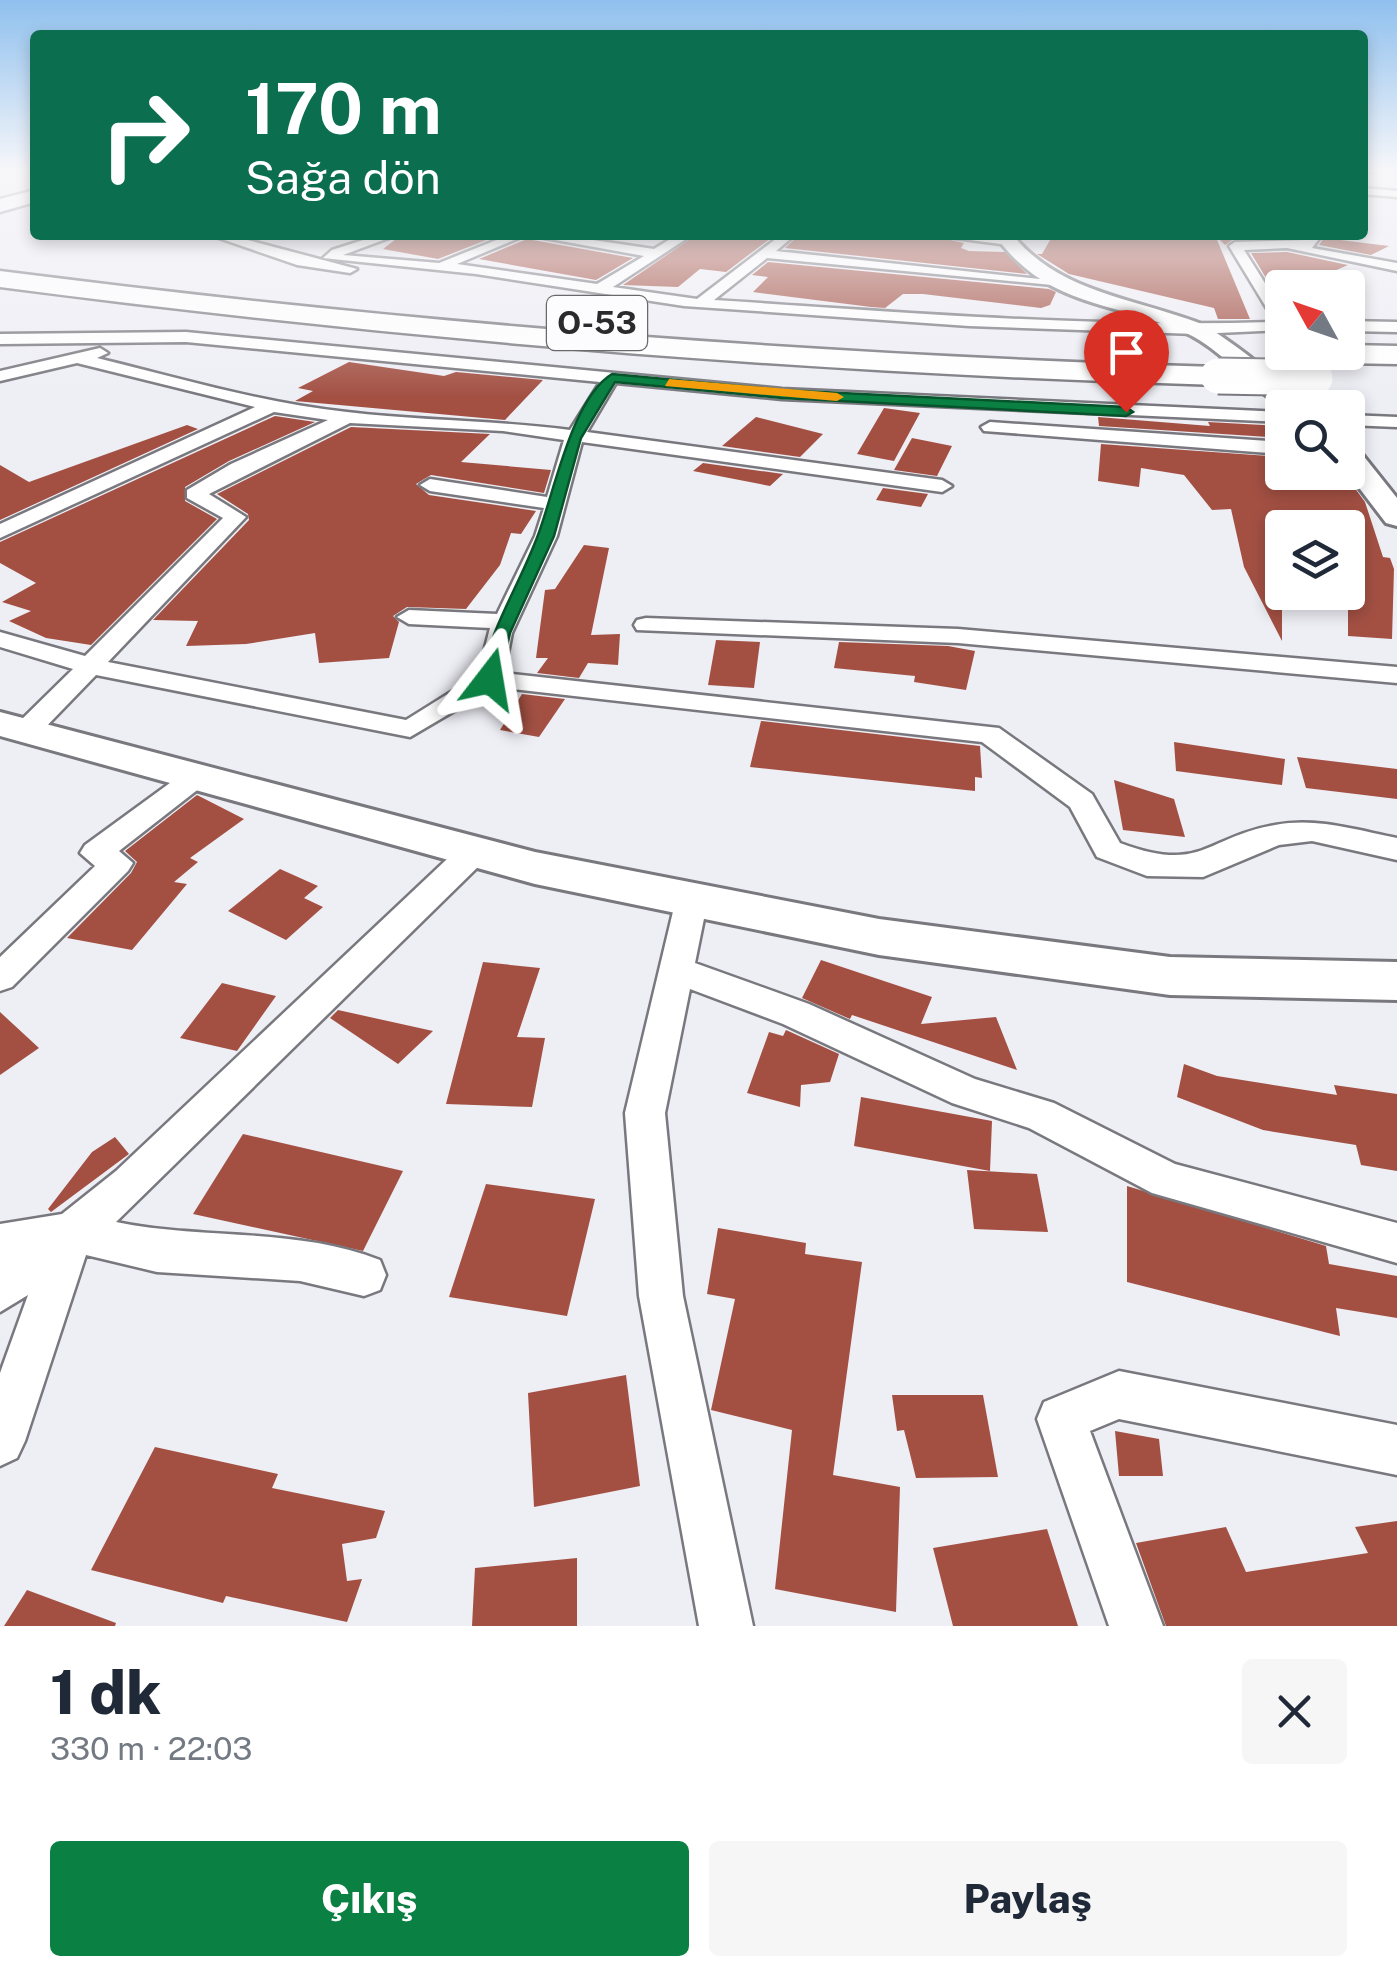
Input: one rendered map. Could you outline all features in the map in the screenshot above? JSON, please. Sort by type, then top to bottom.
[{"type":"highway","name":"O-53","points":[[0,256],[449,311],[668,328],[1196,340],[1265,350]]},
{"type":"highway","name":"O-53","points":[[0,279],[420,331],[652,350],[945,370],[1397,381]]},
{"type":"highway","points":[[0,300],[88,303],[420,335],[652,350]]},
{"type":"highway","name":"O-53","points":[[1365,354],[1397,355]]},
{"type":"street","points":[[257,245],[325,261],[488,286],[598,290],[668,245]]},
{"type":"street","points":[[325,261],[366,245]]},
{"type":"street","points":[[442,266],[495,245]]},
{"type":"street","points":[[600,245],[654,253]]},
{"type":"street","points":[[702,302],[775,245]]},
{"type":"street","points":[[1011,245],[1026,265],[1052,280],[1196,340],[1270,390]]},
{"type":"street","points":[[1275,245],[1397,267]]},
{"type":"street","points":[[1265,295],[1235,246],[1279,245]]},
{"type":"street","points":[[762,254],[1052,280]]},
{"type":"street","points":[[325,261],[442,266],[702,302],[1196,340],[1265,326]]},
{"type":"street","points":[[1365,326],[1397,327]]},
{"type":"street","points":[[5,373],[80,359],[140,336]]},
{"type":"street","points":[[0,339],[140,336],[612,378],[776,402],[1265,416]]},
{"type":"street","points":[[80,359],[272,406],[348,418],[502,426],[942,486]]},
{"type":"street","points":[[490,679],[505,622],[546,536],[574,438],[612,378]]},
{"type":"street","points":[[0,532],[272,406]]},
{"type":"street","points":[[14,727],[91,666],[236,517],[194,494],[238,468],[348,418]]},
{"type":"street","points":[[1365,421],[1397,422]]},
{"type":"street","points":[[990,426],[1265,447]]},
{"type":"street","points":[[1365,477],[1397,517]]},
{"type":"street","points":[[430,485],[555,504]]},
{"type":"street","points":[[409,618],[505,622]]},
{"type":"street","points":[[646,625],[958,636],[1397,676]]},
{"type":"street","points":[[0,638],[91,666],[410,729],[490,679],[724,708],[990,734],[1082,801],[1108,850],[1147,866],[1203,866],[1274,835],[1312,831],[1397,849]]},
{"type":"street","points":[[14,727],[474,852],[879,937],[1170,976],[1397,981]]},
{"type":"street","points":[[0,978],[117,863],[96,853],[195,778]]},
{"type":"street","points":[[0,1290],[131,1184],[474,852]]},
{"type":"street","points":[[692,900],[645,1112],[661,1296],[726,1626]]},
{"type":"street","points":[[676,970],[796,1014],[966,1092],[1040,1116],[1167,1180],[1397,1243]]},
{"type":"street","points":[[0,1441],[72,1232]]},
{"type":"street","points":[[0,1244],[72,1232],[156,1251],[300,1260],[364,1275]]},
{"type":"street","points":[[1136,1626],[1061,1420],[1119,1395],[1397,1450]]},
{"type":"building","points":[[388,245],[474,245],[438,259],[383,249]]},
{"type":"building","points":[[513,245],[560,245],[633,258],[596,280],[479,259]]},
{"type":"building","points":[[682,245],[762,245],[726,272],[700,269],[678,287],[623,285]]},
{"type":"building","points":[[788,245],[963,245],[961,248],[969,251],[1005,252],[1027,274],[785,248]]},
{"type":"building","points":[[1047,245],[1219,245],[1250,319],[1218,319],[1214,308],[1069,274],[1037,254],[1042,254]]},
{"type":"building","points":[[1319,245],[1380,245],[1389,246],[1371,255]]},
{"type":"building","points":[[1287,252],[1348,265],[1336,270],[1265,270],[1265,276],[1251,253]]},
{"type":"building","points":[[768,262],[1056,292],[1050,305],[1041,308],[923,294],[903,294],[885,308],[871,307],[753,292],[768,277],[752,275]]},
{"type":"building","points":[[349,362],[444,376],[456,372],[543,380],[505,420],[295,401],[313,391],[298,388]]},
{"type":"building","points":[[884,408],[920,413],[894,461],[857,454]]},
{"type":"building","points":[[275,416],[315,422],[229,461],[185,487],[185,501],[217,519],[91,645],[46,638],[9,621],[31,611],[2,602],[36,583],[0,563],[0,542]]},
{"type":"building","points":[[756,417],[823,434],[800,457],[722,446]]},
{"type":"building","points":[[1098,417],[1210,426],[1208,422],[1265,425],[1265,437],[1099,426]]},
{"type":"building","points":[[187,425],[198,429],[0,520],[0,465],[29,482]]},
{"type":"building","points":[[351,427],[490,434],[461,462],[551,470],[544,493],[431,475],[416,484],[429,495],[536,511],[521,534],[511,533],[500,565],[466,609],[407,607],[393,616],[399,622],[389,658],[319,663],[315,633],[246,644],[186,646],[198,621],[153,620],[249,520],[248,514],[217,494]]},
{"type":"building","points":[[912,438],[952,446],[937,476],[894,470]]},
{"type":"building","points":[[1101,444],[1265,456],[1265,490],[1356,490],[1365,502],[1383,557],[1390,558],[1394,569],[1392,639],[1348,636],[1348,610],[1365,610],[1365,510],[1265,510],[1265,608],[1244,567],[1231,509],[1212,510],[1184,475],[1141,468],[1139,487],[1098,481]]},
{"type":"building","points":[[703,463],[783,474],[770,486],[693,471]]},
{"type":"building","points":[[883,488],[928,494],[921,507],[876,500]]},
{"type":"building","points":[[584,545],[609,548],[591,635],[620,634],[618,665],[588,663],[579,678],[537,673],[548,658],[536,658],[545,590],[555,589]]},
{"type":"building","points":[[1266,610],[1282,610],[1282,641]]},
{"type":"building","points":[[716,640],[760,642],[754,688],[708,685]]},
{"type":"building","points":[[839,642],[948,646],[975,651],[966,690],[914,682],[915,676],[834,668]]},
{"type":"building","points":[[522,694],[565,699],[539,737],[500,730]]},
{"type":"building","points":[[761,721],[980,746],[982,778],[975,777],[975,791],[750,767]]},
{"type":"building","points":[[1174,742],[1285,759],[1282,785],[1176,771]]},
{"type":"building","points":[[1297,757],[1397,769],[1397,799],[1306,788]]},
{"type":"building","points":[[1114,780],[1174,799],[1185,837],[1123,830]]},
{"type":"building","points":[[197,795],[244,819],[190,858],[198,862],[174,882],[187,884],[132,950],[67,938],[131,873],[137,862],[125,851]]},
{"type":"building","points":[[280,869],[318,886],[304,898],[323,907],[286,940],[228,911]]},
{"type":"building","points":[[821,960],[932,997],[921,1024],[996,1017],[1017,1070],[852,1015],[850,1019],[802,998]]},
{"type":"building","points":[[483,962],[540,968],[517,1037],[545,1038],[532,1107],[446,1104]]},
{"type":"building","points":[[222,983],[276,996],[237,1051],[180,1038]]},
{"type":"building","points":[[338,1010],[433,1031],[398,1064],[330,1018]]},
{"type":"building","points":[[0,1012],[39,1048],[0,1075]]},
{"type":"building","points":[[786,1030],[839,1054],[830,1082],[801,1085],[800,1107],[747,1093],[769,1032],[783,1036]]},
{"type":"building","points":[[1184,1064],[1217,1076],[1337,1095],[1334,1085],[1397,1094],[1397,1171],[1361,1165],[1356,1145],[1263,1130],[1177,1097]]},
{"type":"building","points":[[861,1097],[992,1121],[990,1171],[854,1146]]},
{"type":"building","points":[[243,1134],[403,1171],[363,1251],[193,1214]]},
{"type":"building","points":[[115,1137],[129,1154],[51,1212],[48,1209],[92,1152]]},
{"type":"building","points":[[967,1170],[1037,1174],[1048,1232],[974,1229]]},
{"type":"building","points":[[486,1184],[595,1199],[567,1316],[449,1297]]},
{"type":"building","points":[[1127,1186],[1326,1246],[1329,1264],[1397,1276],[1397,1318],[1336,1308],[1340,1336],[1127,1282]]},
{"type":"building","points":[[718,1228],[806,1243],[805,1254],[862,1262],[833,1475],[900,1487],[896,1612],[775,1589],[792,1430],[711,1410],[735,1299],[707,1294]]},
{"type":"building","points":[[626,1375],[640,1486],[534,1507],[528,1393]]},
{"type":"building","points":[[892,1395],[983,1395],[998,1477],[916,1478],[904,1430],[897,1431]]},
{"type":"building","points":[[1115,1431],[1159,1439],[1163,1476],[1119,1476]]},
{"type":"building","points":[[155,1447],[278,1474],[272,1488],[385,1511],[376,1538],[342,1544],[347,1581],[362,1579],[347,1622],[226,1596],[223,1603],[91,1570]]},
{"type":"building","points":[[1397,1521],[1397,1626],[1166,1626],[1136,1543],[1226,1527],[1246,1572],[1368,1553],[1355,1527]]},
{"type":"building","points":[[1047,1529],[1078,1626],[953,1626],[933,1548]]},
{"type":"building","points":[[577,1558],[577,1626],[472,1626],[475,1568]]},
{"type":"building","points":[[27,1590],[116,1623],[115,1626],[4,1626]]},
{"type":"slow traffic","points":[[669,383],[837,397]]},
{"type":"route","points":[[490,679],[500,633],[546,536],[574,438],[612,378],[782,394],[1126,412]]}]
